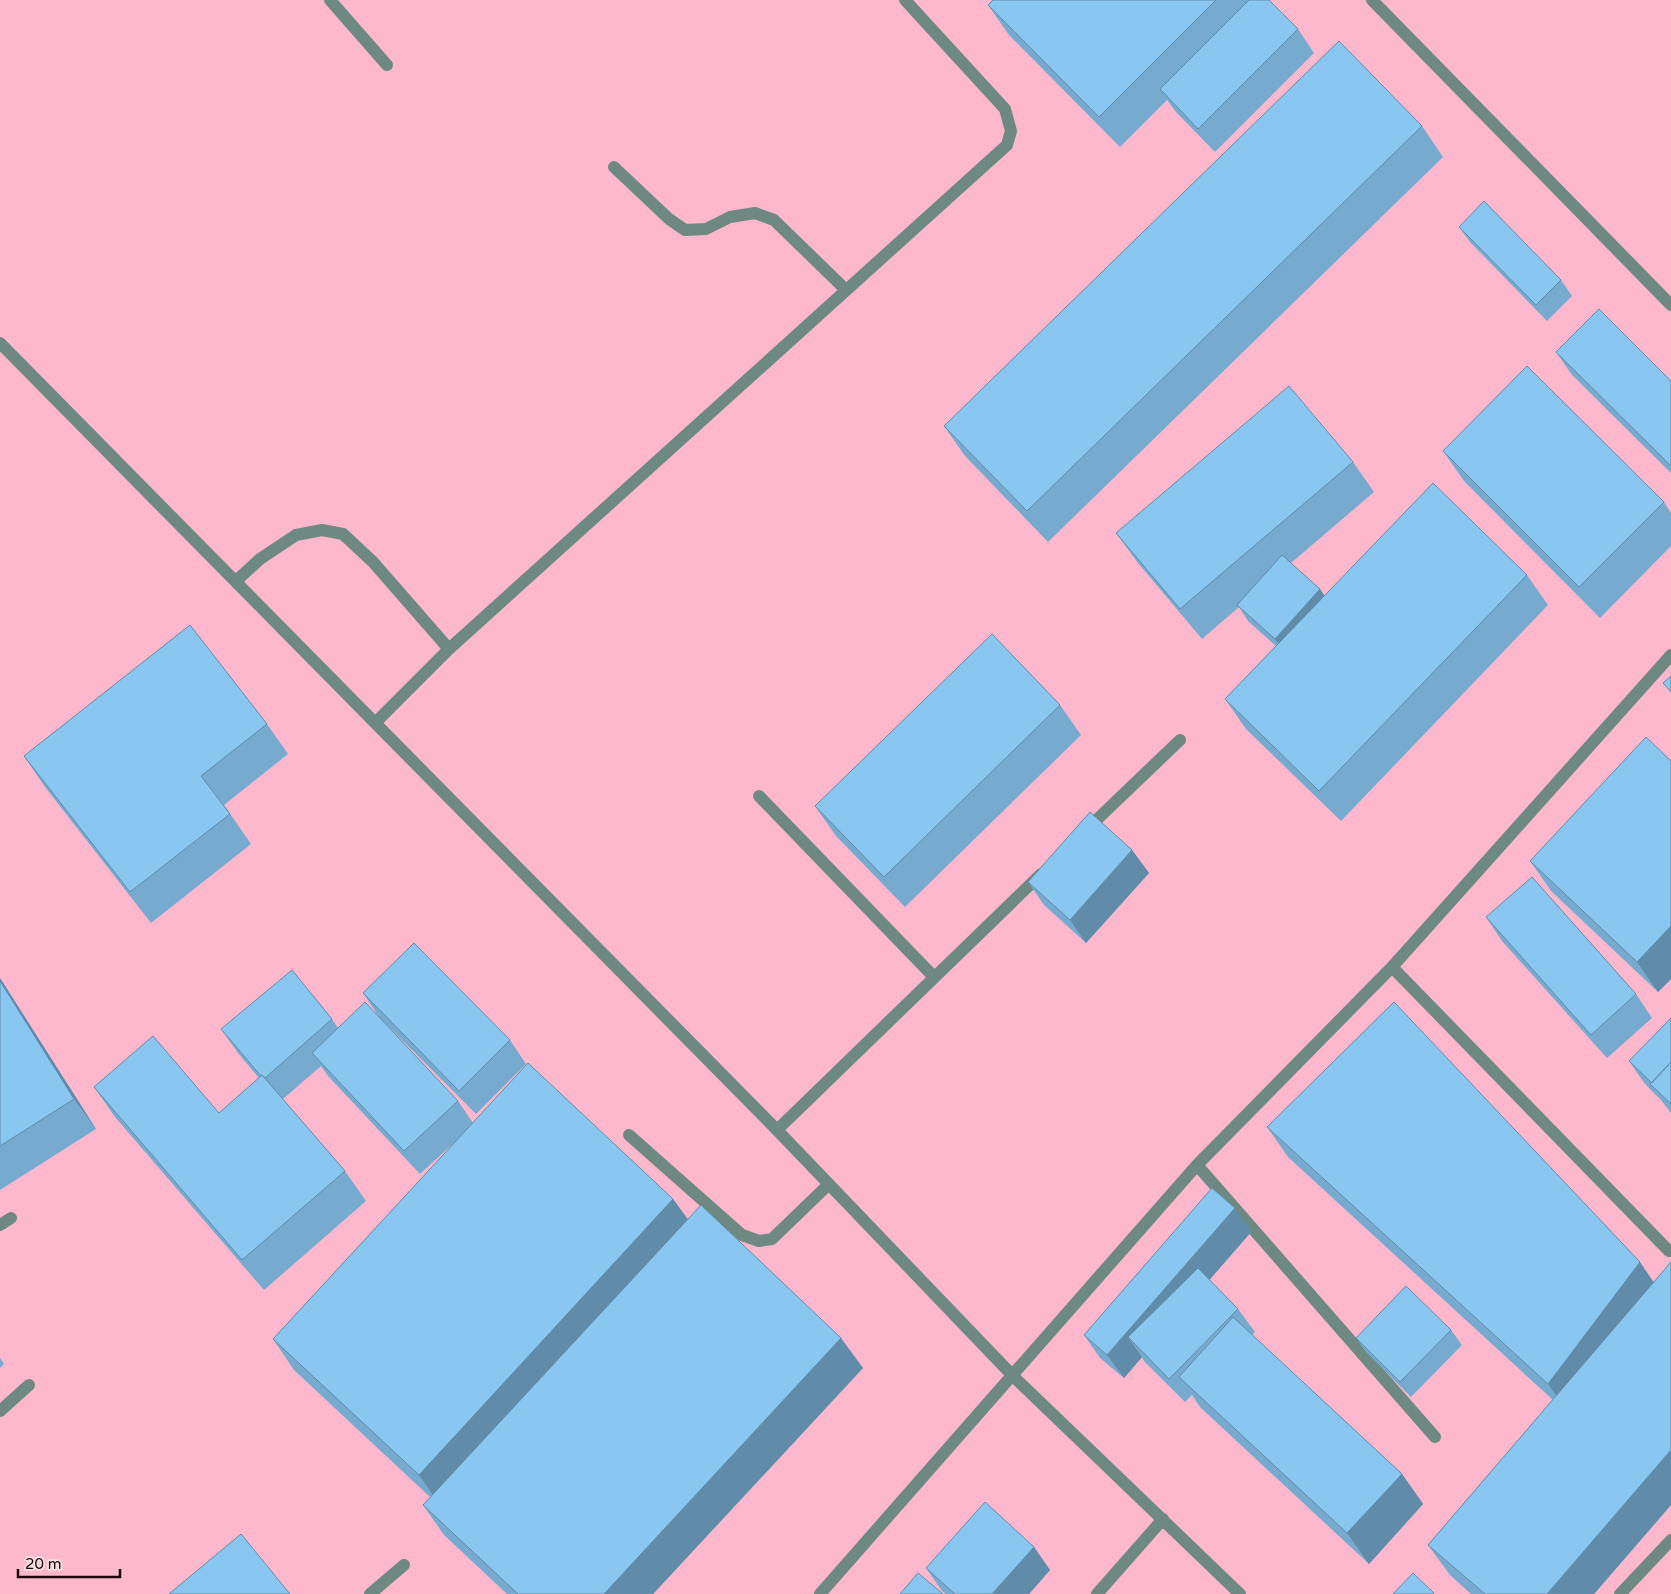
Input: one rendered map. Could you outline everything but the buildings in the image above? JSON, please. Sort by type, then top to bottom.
[{"type":"street","points":[[330,0],[388,65]]},
{"type":"street","points":[[376,722],[449,649],[1007,145],[1010,131],[1006,109],[905,0]]},
{"type":"street","points":[[1372,0],[1671,305]]},
{"type":"street","points":[[614,167],[669,219],[685,230],[706,228],[730,217],[755,213],[774,220],[846,290]]},
{"type":"street","points":[[0,343],[777,1130],[1012,1376],[1240,1594]]},
{"type":"street","points":[[236,581],[260,559],[296,535],[322,530],[343,534],[373,562],[449,649]]},
{"type":"street","points":[[820,1594],[1197,1165],[1392,967],[1671,655]]},
{"type":"street","points":[[1074,842],[1180,740]]},
{"type":"street","points":[[760,796],[934,977]]},
{"type":"street","points":[[777,1130],[1046,869]]},
{"type":"street","points":[[1392,967],[1669,1251]]},
{"type":"street","points":[[629,1135],[742,1234],[759,1241],[772,1239],[829,1184]]},
{"type":"street","points":[[1197,1165],[1435,1437]]},
{"type":"street","points":[[0,1411],[29,1385]]},
{"type":"street","points":[[1097,1594],[1163,1519]]},
{"type":"street","points":[[1620,1594],[1671,1540]]},
{"type":"street","points":[[370,1594],[404,1565]]},
{"type":"shaded area","points":[[0,0],[1671,0],[1671,1594],[0,1594]]}]
